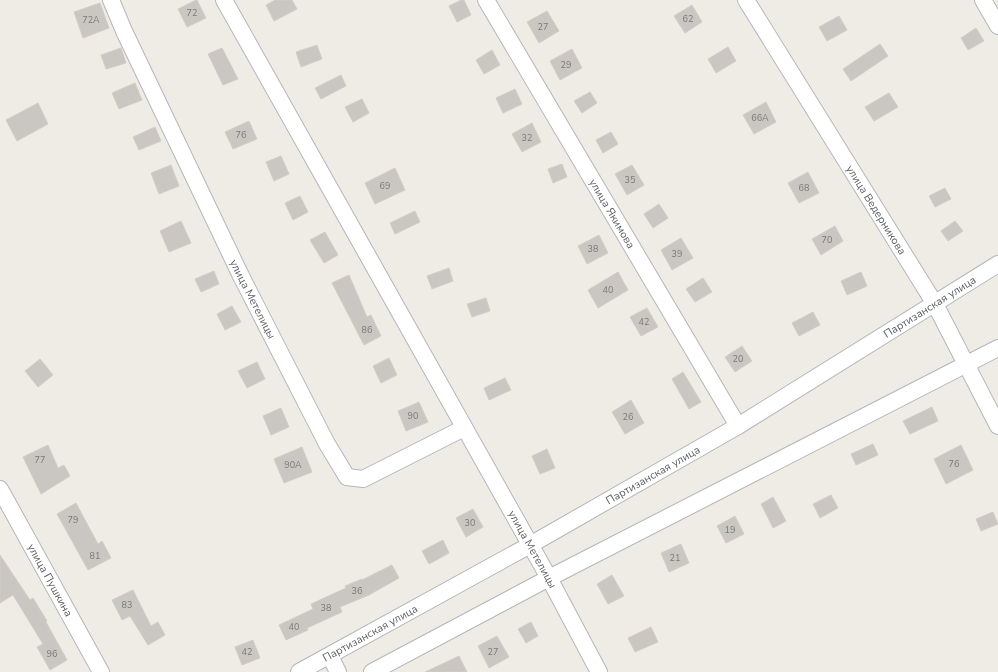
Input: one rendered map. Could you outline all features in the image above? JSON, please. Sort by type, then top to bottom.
[{"type":"street","name":"улица Метелицы","points":[[111,0],[124,31],[241,276],[327,444],[347,477],[364,479],[464,428]]},
{"type":"street","name":"улица Метелицы","points":[[224,0],[549,578],[598,672]]},
{"type":"street","name":"улица Якимова","points":[[486,0],[738,426]]},
{"type":"street","name":"улица Ведерникова","points":[[746,0],[935,304],[998,426]]},
{"type":"street","points":[[983,0],[998,26]]},
{"type":"street","name":"Партизанская улица","points":[[299,672],[530,545],[738,426],[998,264]]},
{"type":"street","points":[[372,672],[549,578],[998,348]]},
{"type":"street","name":"улица Пушкина","points":[[0,489],[102,672]]},
{"type":"street","points":[[330,656],[338,672]]},
{"type":"building","points":[[196,0],[206,18],[187,27],[178,9]]},
{"type":"building","points":[[275,0],[292,0],[297,9],[274,21],[266,5]]},
{"type":"building","points":[[464,0],[471,15],[457,22],[449,6]]},
{"type":"building","points":[[100,3],[109,28],[83,38],[74,12]]},
{"type":"building","points":[[692,5],[702,22],[685,33],[674,16]]},
{"type":"building","points":[[547,11],[559,31],[539,43],[527,22]]},
{"type":"building","points":[[839,16],[847,30],[827,41],[819,27]]},
{"type":"building","points":[[976,28],[984,41],[968,50],[961,38]]},
{"type":"building","points":[[880,44],[888,56],[851,81],[843,69]]},
{"type":"building","points":[[317,45],[322,59],[301,67],[296,52]]},
{"type":"building","points":[[728,47],[736,61],[716,73],[708,59]]},
{"type":"building","points":[[121,48],[126,63],[106,69],[101,55]]},
{"type":"building","points":[[222,48],[238,79],[223,85],[208,54]]},
{"type":"building","points":[[572,49],[582,68],[560,80],[550,61]]},
{"type":"building","points":[[492,50],[500,65],[484,74],[476,60]]},
{"type":"building","points":[[341,75],[346,86],[321,99],[315,88]]},
{"type":"building","points":[[135,83],[142,100],[119,109],[112,93]]},
{"type":"building","points":[[515,89],[522,104],[503,113],[496,98]]},
{"type":"building","points":[[590,92],[597,103],[582,113],[574,101]]},
{"type":"building","points":[[889,93],[898,107],[874,121],[865,107]]},
{"type":"building","points":[[362,99],[369,113],[353,122],[345,107]]},
{"type":"building","points":[[766,102],[776,122],[754,134],[743,115]]},
{"type":"building","points":[[38,103],[48,124],[17,141],[6,120]]},
{"type":"building","points":[[249,121],[257,139],[233,149],[225,132]]},
{"type":"building","points":[[532,123],[541,142],[522,152],[512,134]]},
{"type":"building","points":[[155,127],[161,141],[139,150],[133,137]]},
{"type":"building","points":[[611,132],[618,144],[603,153],[596,140]]},
{"type":"building","points":[[281,156],[289,174],[274,181],[266,162]]},
{"type":"building","points":[[562,164],[567,177],[553,183],[548,169]]},
{"type":"building","points":[[171,165],[179,186],[159,194],[151,173]]},
{"type":"building","points":[[632,165],[644,185],[627,195],[615,174]]},
{"type":"building","points":[[395,168],[405,190],[375,204],[365,183]]},
{"type":"building","points":[[808,172],[819,193],[799,203],[788,183]]},
{"type":"building","points":[[945,188],[951,199],[935,207],[929,196]]},
{"type":"building","points":[[300,196],[308,212],[293,220],[285,203]]},
{"type":"building","points":[[659,204],[668,218],[653,228],[644,214]]},
{"type":"building","points":[[415,211],[420,222],[395,234],[390,223]]},
{"type":"building","points":[[181,221],[191,243],[169,252],[160,231]]},
{"type":"building","points":[[955,221],[963,231],[948,241],[941,231]]},
{"type":"building","points":[[835,226],[843,241],[821,255],[812,239]]},
{"type":"building","points":[[325,232],[338,255],[324,263],[310,240]]},
{"type":"building","points":[[599,235],[608,253],[587,264],[578,246]]},
{"type":"building","points":[[681,238],[693,258],[672,270],[661,250]]},
{"type":"building","points":[[449,268],[453,281],[432,289],[427,276]]},
{"type":"building","points":[[214,271],[219,284],[201,292],[195,279]]},
{"type":"building","points":[[618,272],[628,290],[598,308],[588,290]]},
{"type":"building","points":[[861,272],[867,286],[847,295],[841,281]]},
{"type":"building","points":[[349,275],[367,317],[371,315],[381,336],[364,345],[332,283]]},
{"type":"building","points":[[703,278],[712,292],[695,302],[686,289]]},
{"type":"building","points":[[486,298],[490,311],[472,317],[467,304]]},
{"type":"building","points":[[232,306],[241,322],[225,330],[217,314]]},
{"type":"building","points":[[647,308],[658,327],[641,336],[630,317]]},
{"type":"building","points":[[813,312],[820,325],[799,336],[792,323]]},
{"type":"building","points":[[742,346],[752,361],[735,372],[725,357]]},
{"type":"building","points":[[389,358],[397,375],[381,383],[373,366]]},
{"type":"building","points":[[40,359],[53,375],[38,387],[25,371]]},
{"type":"building","points":[[257,362],[265,379],[247,388],[238,371]]},
{"type":"building","points":[[683,372],[701,402],[689,409],[672,379]]},
{"type":"building","points":[[505,378],[511,390],[489,400],[484,388]]},
{"type":"building","points":[[631,400],[644,423],[625,434],[612,412]]},
{"type":"building","points":[[419,402],[428,422],[406,431],[398,411]]},
{"type":"building","points":[[932,407],[938,421],[910,434],[903,421]]},
{"type":"building","points":[[281,408],[289,427],[271,435],[263,416]]},
{"type":"building","points":[[873,444],[878,455],[856,465],[851,454]]},
{"type":"building","points":[[48,445],[58,468],[64,465],[70,476],[41,494],[23,457]]},
{"type":"building","points":[[961,445],[973,470],[946,484],[934,459]]},
{"type":"building","points":[[302,447],[312,472],[284,483],[274,459]]},
{"type":"building","points":[[547,449],[555,468],[540,474],[532,456]]},
{"type":"building","points":[[831,495],[838,508],[820,518],[813,504]]},
{"type":"building","points":[[773,497],[786,521],[773,528],[761,504]]},
{"type":"building","points":[[76,503],[98,544],[102,541],[111,558],[88,570],[57,514]]},
{"type":"building","points":[[473,509],[483,527],[466,537],[456,518]]},
{"type":"building","points":[[993,512],[998,524],[981,531],[976,519]]},
{"type":"building","points":[[735,516],[744,534],[726,543],[717,526]]},
{"type":"building","points":[[443,540],[449,553],[429,564],[422,551]]},
{"type":"building","points":[[681,544],[689,563],[669,572],[661,553]]},
{"type":"building","points":[[0,555],[30,600],[33,598],[47,621],[46,622],[67,660],[50,670],[37,647],[43,644],[13,595],[0,603]]},
{"type":"building","points":[[392,565],[399,578],[369,595],[340,607],[342,612],[307,628],[308,630],[286,640],[279,625],[313,609],[311,604],[346,588],[345,586],[362,580]]},
{"type":"building","points":[[612,575],[624,596],[608,604],[597,584]]},
{"type":"building","points":[[133,590],[151,626],[158,622],[165,635],[148,645],[130,616],[122,620],[112,600]]},
{"type":"building","points":[[531,622],[538,636],[526,643],[518,629]]},
{"type":"building","points":[[651,627],[658,642],[635,652],[628,638]]},
{"type":"building","points":[[497,636],[509,657],[489,668],[478,646]]},
{"type":"building","points":[[253,640],[260,658],[242,665],[235,647]]},
{"type":"building","points":[[459,656],[467,672],[425,672]]}]
